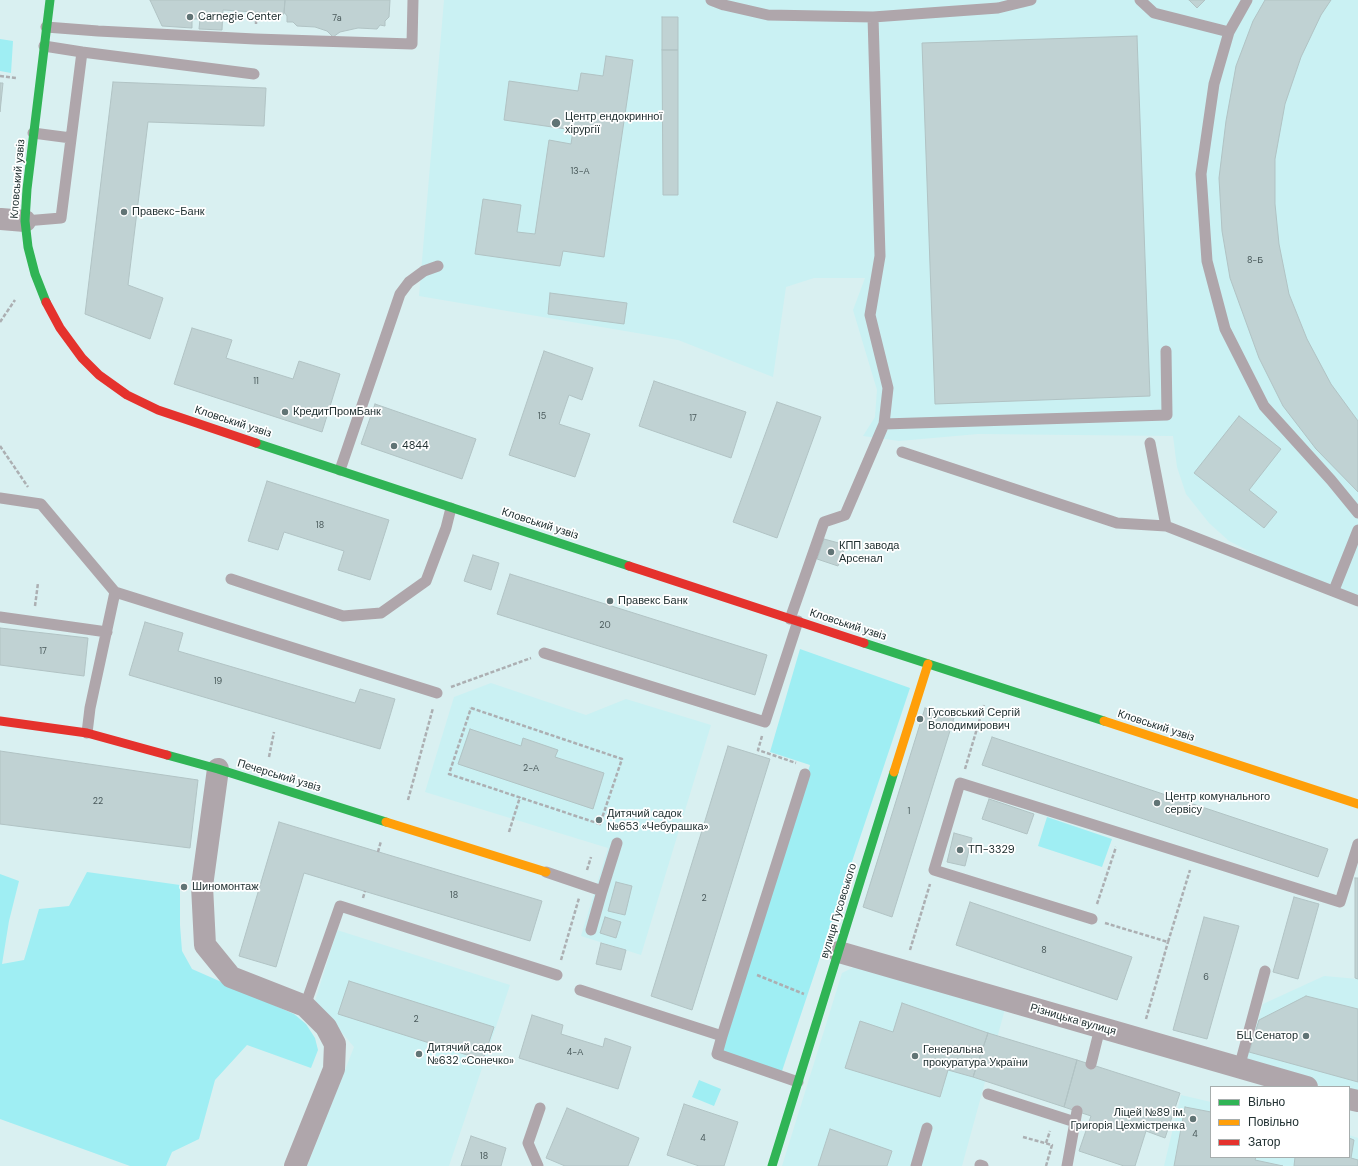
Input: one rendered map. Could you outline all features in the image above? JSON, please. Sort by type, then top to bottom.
[{"type":"street","name":"Кловський узвіз","points":[[50,0],[25,221],[28,247],[34,274],[46,305],[60,328],[77,352],[99,375],[127,395],[158,410],[451,508],[1358,804]]},
{"type":"street","points":[[0,219],[25,221]]},
{"type":"street","name":"вулиця Гусовського","points":[[772,1166],[928,664]]},
{"type":"street","name":"Печерський узвіз","points":[[0,721],[87,733],[218,769],[546,872]]},
{"type":"street","points":[[218,769],[202,886],[205,945],[231,977],[305,1006],[326,1027],[335,1044],[334,1068],[295,1166]]},
{"type":"street","name":"Різницька вулиця","points":[[839,952],[1303,1086]]},
{"type":"lane","points":[[46,27],[247,38],[412,44],[413,0]]},
{"type":"lane","points":[[711,0],[724,5],[768,14],[873,16],[998,8],[1031,0]]},
{"type":"lane","points":[[1140,0],[1154,13],[1229,32]]},
{"type":"lane","points":[[1247,0],[1229,32],[1214,84],[1201,174],[1207,261],[1225,329],[1264,406],[1331,480],[1358,513]]},
{"type":"lane","points":[[544,653],[766,722],[794,620],[824,522],[845,515],[884,424],[888,388],[870,315],[880,256],[873,16]]},
{"type":"lane","points":[[44,46],[254,74]]},
{"type":"lane","points":[[25,221],[61,218],[82,52]]},
{"type":"lane","points":[[34,133],[71,138]]},
{"type":"lane","points":[[340,470],[400,294],[410,282],[424,271],[438,266]]},
{"type":"lane","points":[[884,424],[1167,415],[1166,351]]},
{"type":"lane","points":[[1150,443],[1166,526]]},
{"type":"lane","points":[[902,452],[1117,523],[1166,526],[1334,590],[1358,601]]},
{"type":"lane","points":[[0,498],[41,504],[115,592],[437,693]]},
{"type":"lane","points":[[231,579],[343,616],[381,613],[426,581],[446,528],[451,508]]},
{"type":"lane","points":[[1334,590],[1358,530]]},
{"type":"lane","points":[[87,733],[90,708],[115,592]]},
{"type":"lane","points":[[0,617],[107,632]]},
{"type":"lane","points":[[798,1082],[716,1054],[745,970],[805,774]]},
{"type":"lane","points":[[1092,919],[934,870],[960,783],[1340,902],[1358,844]]},
{"type":"lane","points":[[591,930],[617,843]]},
{"type":"lane","points":[[546,872],[602,890]]},
{"type":"lane","points":[[305,1006],[340,906],[557,975]]},
{"type":"lane","points":[[1239,1068],[1265,971]]},
{"type":"lane","points":[[580,990],[722,1036]]},
{"type":"lane","points":[[1091,1064],[1100,1028]]},
{"type":"lane","points":[[988,1094],[1076,1117],[1067,1166]]},
{"type":"lane","points":[[538,1166],[528,1143],[540,1108]]},
{"type":"lane","points":[[916,1166],[927,1128]]},
{"type":"path","points":[[0,76],[16,78]]},
{"type":"path","points":[[0,322],[15,300]]},
{"type":"path","points":[[0,446],[41,504]]},
{"type":"path","points":[[33,621],[38,583]]},
{"type":"path","points":[[408,800],[437,693],[544,653]]},
{"type":"path","points":[[960,783],[984,705]]},
{"type":"path","points":[[471,708],[622,759],[600,824],[520,797],[449,774],[471,708]]},
{"type":"path","points":[[269,757],[274,732]]},
{"type":"path","points":[[758,750],[802,764],[805,774]]},
{"type":"path","points":[[509,832],[520,797]]},
{"type":"path","points":[[1120,833],[1092,919],[1168,942]]},
{"type":"path","points":[[1141,1040],[1168,942],[1195,856]]},
{"type":"path","points":[[585,877],[591,857]]},
{"type":"path","points":[[903,971],[934,870]]},
{"type":"path","points":[[557,975],[580,897]]},
{"type":"path","points":[[745,970],[824,1001]]},
{"type":"path","points":[[1022,1137],[1052,1146],[1046,1166]]},
{"type":"shaded area","points":[[444,0],[1358,0],[1358,606],[1229,541],[1209,523],[1186,494],[1177,467],[1173,436],[978,434],[899,441],[863,436],[875,417],[877,390],[853,310],[865,278],[814,278],[786,287],[773,377],[678,340],[419,296]]},
{"type":"shaded area","points":[[0,39],[13,41],[11,73],[0,71]]},
{"type":"shaded area","points":[[800,649],[910,688],[781,1074],[719,1054],[810,765],[770,752]]},
{"type":"shaded area","name":"Дитячий садок №653 «Чебурашка»","points":[[491,683],[586,715],[626,699],[711,725],[641,955],[581,936],[608,848],[425,792],[454,697]]},
{"type":"shaded area","points":[[1047,817],[1112,839],[1102,867],[1038,846]]},
{"type":"shaded area","points":[[87,872],[180,885],[180,925],[182,951],[192,969],[294,1014],[306,1024],[315,1038],[318,1050],[311,1068],[247,1045],[215,1080],[199,1139],[172,1152],[166,1166],[130,1166],[0,1119],[0,874],[19,881],[9,921],[2,964],[24,960],[39,909],[69,906]]},
{"type":"shaded area","name":"Дитячий садок №632 «Сонечко»","points":[[337,930],[510,985],[449,1166],[307,1166],[354,1047],[315,1001]]},
{"type":"shaded area","points":[[854,967],[1005,1009],[962,1166],[782,1166],[842,973]]},
{"type":"shaded area","name":"БЦ Сенатор","points":[[1324,976],[1358,979],[1358,1096],[1350,1093],[1350,1086],[1322,1086],[1244,1065],[1263,1004]]},
{"type":"shaded area","points":[[699,1080],[721,1089],[714,1106],[692,1097]]},
{"type":"shaded area","name":"Ліцей №89 ім. Григорія Цехмістренка","points":[[1181,1095],[1210,1102],[1210,1158],[1350,1158],[1350,1135],[1358,1138],[1358,1166],[1164,1166]]},
{"type":"building","name":"Carnegie Center","points":[[150,0],[285,0],[284,14],[223,10],[222,30],[199,29],[200,19],[192,19],[192,28],[162,26]]},
{"type":"building","points":[[285,0],[390,0],[389,17],[385,21],[385,26],[380,25],[377,29],[358,28],[340,32],[333,37],[327,31],[315,27],[297,26],[293,22],[287,22],[287,16],[284,12]]},
{"type":"building","points":[[1189,0],[1205,0],[1197,8]]},
{"type":"building","points":[[1265,0],[1331,0],[1321,15],[1301,57],[1285,104],[1275,159],[1275,204],[1279,244],[1289,294],[1307,339],[1331,384],[1358,421],[1358,492],[1316,449],[1283,406],[1259,358],[1230,278],[1222,231],[1219,178],[1226,121],[1236,66],[1253,21]]},
{"type":"building","points":[[662,17],[678,17],[678,50],[662,50]]},
{"type":"building","points":[[1137,36],[1150,396],[935,404],[922,43]]},
{"type":"building","points":[[662,50],[678,50],[678,195],[663,195]]},
{"type":"building","points":[[606,56],[633,60],[604,257],[563,251],[560,266],[475,254],[483,199],[521,205],[517,232],[535,234],[549,140],[571,144],[573,130],[504,120],[509,81],[578,91],[581,73],[603,76]]},
{"type":"building","points":[[113,82],[266,88],[264,126],[148,122],[128,285],[163,298],[150,339],[85,314]]},
{"type":"building","points":[[0,83],[3,83],[0,112]]},
{"type":"building","points":[[550,293],[627,303],[624,324],[548,314]]},
{"type":"building","points":[[192,328],[232,340],[226,358],[293,379],[299,361],[340,374],[322,432],[174,384]]},
{"type":"building","points":[[544,351],[593,368],[582,400],[569,395],[559,424],[590,434],[575,477],[509,455]]},
{"type":"building","points":[[654,381],[746,412],[731,458],[639,426]]},
{"type":"building","points":[[777,402],[821,417],[777,538],[733,522]]},
{"type":"building","points":[[375,404],[476,439],[462,479],[361,444]]},
{"type":"building","points":[[1239,416],[1281,449],[1249,490],[1277,512],[1264,528],[1194,473]]},
{"type":"building","points":[[267,481],[389,520],[370,580],[338,570],[344,551],[284,532],[278,550],[248,541]]},
{"type":"building","name":"КПП завода Арсенал","points":[[824,539],[846,545],[838,566],[817,559]]},
{"type":"building","points":[[473,555],[499,563],[491,590],[464,581]]},
{"type":"building","points":[[510,574],[767,655],[755,695],[497,614]]},
{"type":"building","points":[[145,622],[183,633],[178,651],[355,703],[360,689],[395,699],[380,749],[129,675]]},
{"type":"building","points":[[0,628],[88,638],[84,676],[0,665]]},
{"type":"building","points":[[925,708],[954,718],[892,917],[863,907]]},
{"type":"building","points":[[470,729],[521,746],[523,738],[558,750],[555,757],[604,773],[593,809],[458,764]]},
{"type":"building","points":[[992,737],[1328,849],[1318,877],[982,765]]},
{"type":"building","points":[[728,746],[770,759],[692,1010],[651,996]]},
{"type":"building","points":[[0,751],[198,780],[190,848],[0,824]]},
{"type":"building","points":[[989,799],[1034,814],[1027,834],[982,819]]},
{"type":"building","points":[[279,822],[542,901],[530,941],[304,873],[276,967],[239,956]]},
{"type":"building","name":"ТП-3329","points":[[954,833],[972,838],[965,866],[947,862]]},
{"type":"building","points":[[1355,878],[1358,878],[1358,979],[1355,978]]},
{"type":"building","points":[[616,882],[632,886],[625,915],[608,911]]},
{"type":"building","points":[[1294,897],[1319,904],[1298,979],[1273,972]]},
{"type":"building","points":[[970,902],[1132,957],[1117,1000],[956,945]]},
{"type":"building","points":[[605,917],[621,922],[616,938],[600,933]]},
{"type":"building","points":[[1204,917],[1239,926],[1207,1039],[1173,1030]]},
{"type":"building","points":[[601,943],[626,950],[621,970],[596,964]]},
{"type":"building","points":[[349,981],[494,1027],[483,1060],[338,1014]]},
{"type":"building","name":"БЦ Сенатор","points":[[1306,996],[1358,1009],[1358,1082],[1249,1052],[1259,1020]]},
{"type":"building","name":"Генеральна прокуратура України","points":[[902,1003],[988,1033],[973,1077],[948,1070],[940,1097],[845,1068],[860,1021],[893,1032]]},
{"type":"building","points":[[532,1015],[563,1025],[561,1034],[603,1047],[605,1038],[631,1047],[618,1089],[519,1058]]},
{"type":"building","points":[[988,1033],[1077,1060],[1064,1107],[973,1077]]},
{"type":"building","points":[[1077,1060],[1180,1093],[1165,1138],[1146,1131],[1135,1166],[1124,1166],[1079,1151],[1091,1116],[1064,1107]]},
{"type":"building","points":[[684,1104],[738,1122],[724,1166],[699,1166],[667,1155]]},
{"type":"building","points":[[1185,1107],[1210,1112],[1210,1158],[1256,1158],[1255,1160],[1283,1166],[1174,1166]]},
{"type":"building","points":[[567,1108],[639,1138],[628,1166],[565,1166],[546,1158]]},
{"type":"building","points":[[830,1129],[892,1151],[887,1166],[818,1166]]},
{"type":"building","points":[[471,1136],[506,1148],[501,1166],[461,1166]]},
{"type":"building","points":[[1350,1138],[1354,1140],[1351,1158],[1358,1160],[1358,1166],[1294,1166],[1295,1158],[1350,1158]]},
{"type":"traffic: fast","points":[[46,302],[35,274],[28,247],[25,221],[27,189],[50,0]]},
{"type":"traffic: fast","points":[[256,443],[629,566]]},
{"type":"traffic: fast","points":[[864,643],[1104,721]]},
{"type":"traffic: fast","points":[[167,755],[218,769],[386,822]]},
{"type":"traffic: fast","points":[[772,1166],[894,772]]},
{"type":"traffic: slow","points":[[894,772],[928,664]]},
{"type":"traffic: slow","points":[[1104,721],[1358,804]]},
{"type":"traffic: slow","points":[[386,822],[546,872]]},
{"type":"traffic: jam","points":[[46,302],[60,328],[82,358],[99,375],[127,395],[158,410],[256,443]]},
{"type":"traffic: jam","points":[[629,566],[864,643]]},
{"type":"traffic: jam","points":[[0,721],[87,733],[167,755]]},
{"type":"place","name":"Carnegie Center","points":[[190,17]]},
{"type":"place","name":"Центр ендокринної хірургії","points":[[556,123]]},
{"type":"place","name":"Правекс-Банк","points":[[124,212]]},
{"type":"place","name":"КредитПромБанк","points":[[285,412]]},
{"type":"place","name":"4844","points":[[394,446]]},
{"type":"place","name":"КПП завода Арсенал","points":[[831,552]]},
{"type":"place","name":"Правекс Банк","points":[[610,601]]},
{"type":"place","name":"Гусовський Сергій Володимирович","points":[[920,719]]},
{"type":"place","name":"Центр комунального сервісу","points":[[1157,803]]},
{"type":"place","name":"Дитячий садок №653 «Чебурашка»","points":[[599,820]]},
{"type":"place","name":"ТП-3329","points":[[960,850]]},
{"type":"place","name":"Шиномонтаж","points":[[184,887]]},
{"type":"place","name":"БЦ Сенатор","points":[[1306,1036]]},
{"type":"place","name":"Дитячий садок №632 «Сонечко»","points":[[419,1054]]},
{"type":"place","name":"Генеральна прокуратура України","points":[[915,1056]]},
{"type":"place","name":"Ліцей №89 ім. Григорія Цехмістренка","points":[[1193,1119]]}]
